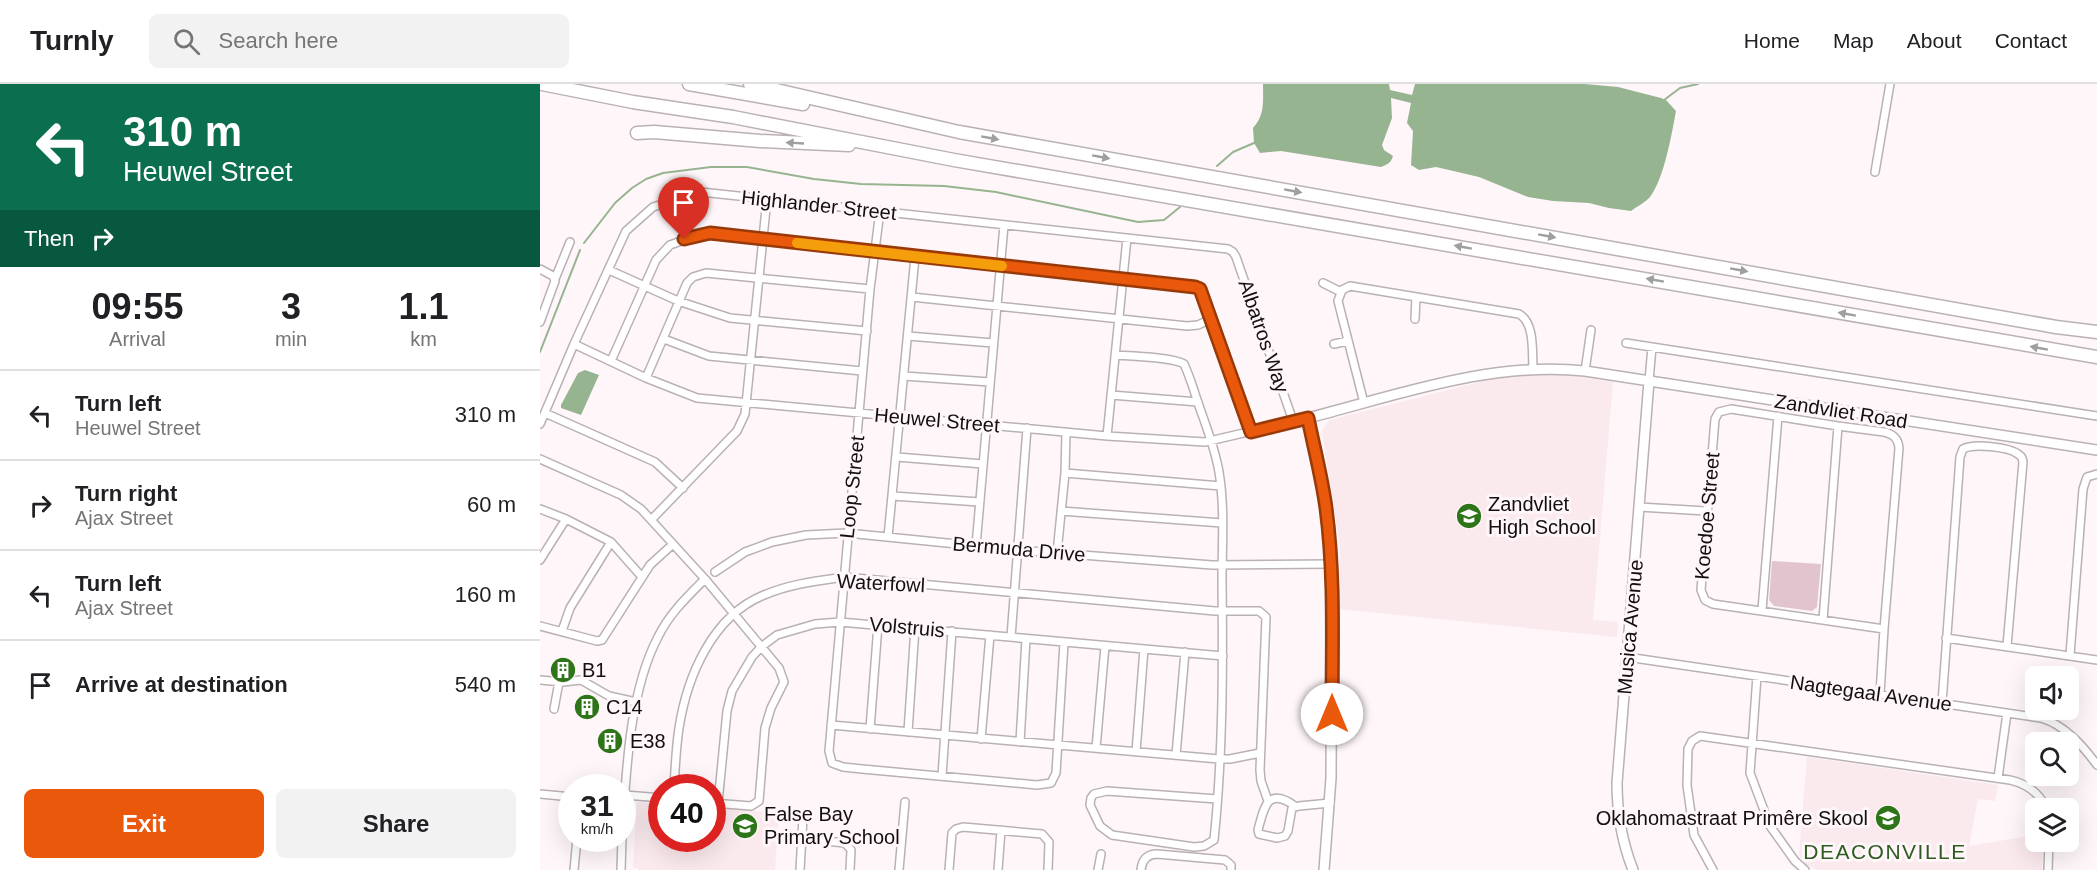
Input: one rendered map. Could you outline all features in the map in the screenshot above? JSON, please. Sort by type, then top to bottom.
[{"type":"highway","points":[[542,84],[633,102],[733,117],[966,162],[2097,357]]},
{"type":"highway","points":[[689,84],[937,126]]},
{"type":"highway","points":[[750,84],[959,132],[2056,327],[2097,332]]},
{"type":"highway","points":[[636,133],[654,132],[760,141],[896,147]]},
{"type":"street","points":[[1875,172],[1890,84]]},
{"type":"street","name":"Highlander Street","points":[[540,424],[626,231],[653,207],[701,192],[1228,249],[1233,252]]},
{"type":"street","points":[[652,519],[737,431],[745,414],[767,199]]},
{"type":"street","name":"Loop Street","points":[[880,211],[862,371],[829,751],[832,763],[843,767],[942,776]]},
{"type":"street","points":[[976,546],[1004,225]]},
{"type":"street","points":[[611,361],[656,260],[670,245],[710,233],[1195,287],[1200,289],[1251,432]]},
{"type":"street","points":[[1107,436],[1127,238]]},
{"type":"street","points":[[540,322],[570,242]]},
{"type":"street","name":"Albatros Way","points":[[1233,252],[1293,421]]},
{"type":"street","points":[[888,537],[915,256]]},
{"type":"street","points":[[540,269],[555,279]]},
{"type":"street","points":[[609,270],[678,301],[724,317],[867,331]]},
{"type":"street","points":[[646,378],[687,283],[699,274],[759,277],[870,289]]},
{"type":"street","points":[[1323,283],[1341,292]]},
{"type":"street","points":[[1364,403],[1338,301],[1341,292],[1346,287],[1354,286],[1519,314],[1525,318],[1530,329],[1533,368]]},
{"type":"street","points":[[912,297],[1119,317],[1187,326],[1211,319]]},
{"type":"street","points":[[1415,319],[1416,297]]},
{"type":"street","points":[[1585,371],[1591,330]]},
{"type":"street","points":[[908,336],[993,343]]},
{"type":"street","points":[[664,339],[709,356],[862,371]]},
{"type":"street","points":[[1334,344],[1348,341]]},
{"type":"street","points":[[1626,343],[2097,416]]},
{"type":"street","name":"Heuwel Street","points":[[574,344],[646,378],[697,398],[1162,441],[1212,441],[1308,418]]},
{"type":"street","points":[[1649,381],[1652,347]]},
{"type":"street","points":[[1115,355],[1181,361],[1188,372],[1212,441],[1221,486],[1223,611],[1219,759],[1214,840],[1204,846],[1194,847],[1112,835],[1100,826],[1090,805],[1090,798],[1094,794],[1107,792],[1216,799]]},
{"type":"street","name":"Zandvliet Road","points":[[1308,418],[1474,376],[1533,368],[1585,371],[2097,450]]},
{"type":"street","points":[[904,376],[990,382]]},
{"type":"street","name":"Musica Avenue","points":[[1633,870],[1623,838],[1617,795],[1649,381]]},
{"type":"street","points":[[1111,395],[1198,402]]},
{"type":"street","points":[[1807,421],[1808,405]]},
{"type":"street","name":"Koedoe Street","points":[[1880,694],[1898,442],[1895,436],[1888,432],[1727,409],[1716,415],[1706,511],[1701,590],[1703,597],[1713,604],[1884,629]]},
{"type":"street","points":[[545,413],[656,462],[683,488]]},
{"type":"street","points":[[1762,610],[1778,416]]},
{"type":"street","points":[[1308,418],[1326,507],[1331,564],[1330,803],[1324,870]]},
{"type":"street","points":[[1823,620],[1838,426]]},
{"type":"street","points":[[1011,637],[1027,428]]},
{"type":"street","points":[[1057,553],[1065,473],[1066,432]]},
{"type":"street","points":[[1994,448],[1995,435]]},
{"type":"street","points":[[1942,703],[1960,457],[1963,449],[1971,446],[1994,448],[2018,454],[2021,456],[2023,467],[2007,646]]},
{"type":"street","points":[[897,457],[983,464]]},
{"type":"street","points":[[540,459],[636,504],[705,579],[778,668],[784,682],[771,708],[765,728],[761,796],[757,804],[751,806],[726,804]]},
{"type":"street","points":[[1065,473],[1221,486]]},
{"type":"street","points":[[2070,655],[2083,489],[2089,475],[2097,474]]},
{"type":"street","points":[[893,496],[979,502]]},
{"type":"street","points":[[1639,507],[1706,511]]},
{"type":"street","points":[[540,509],[566,519],[611,542],[642,577]]},
{"type":"street","points":[[1061,511],[1222,523]]},
{"type":"street","points":[[540,560],[566,519]]},
{"type":"street","name":"Bermuda Drive","points":[[715,572],[745,552],[772,542],[798,536],[847,533],[1017,550],[1222,565],[1331,564]]},
{"type":"street","points":[[562,631],[570,608],[611,542]]},
{"type":"street","points":[[540,626],[599,641],[606,635],[650,565],[674,544]]},
{"type":"street","name":"Waterfowl","points":[[675,774],[679,727],[694,670],[718,630],[734,614],[762,596],[802,582],[844,578],[1223,611],[1259,611],[1266,617],[1260,753]]},
{"type":"street","points":[[627,774],[636,702],[646,663],[658,637],[678,607],[705,579]]},
{"type":"street","name":"Volstruis","points":[[718,774],[724,725],[732,691],[752,657],[761,647],[777,635],[799,627],[840,622],[1223,656]]},
{"type":"street","points":[[870,729],[878,625]]},
{"type":"street","points":[[908,732],[915,628]]},
{"type":"street","points":[[952,632],[942,776],[1037,785],[1051,783],[1056,773],[1064,643]]},
{"type":"street","points":[[981,738],[990,635]]},
{"type":"street","points":[[1946,638],[2097,660]]},
{"type":"street","points":[[1020,742],[1026,639]]},
{"type":"street","points":[[1096,748],[1105,646]]},
{"type":"street","points":[[1136,752],[1144,649]]},
{"type":"street","points":[[1176,755],[1185,652]]},
{"type":"street","name":"Nagtegaal Avenue","points":[[1627,657],[2041,718],[2059,726],[2097,765]]},
{"type":"street","points":[[1757,676],[1750,773],[1763,812],[1773,832],[1805,870]]},
{"type":"street","points":[[540,680],[559,682],[581,680],[603,694],[636,702]]},
{"type":"street","points":[[554,709],[559,682]]},
{"type":"street","points":[[1998,778],[2007,713]]},
{"type":"street","points":[[831,725],[1219,759],[1260,753],[1261,781],[1268,801]]},
{"type":"street","points":[[1713,870],[1694,835],[1687,784],[1688,749],[1696,738],[1703,736],[1998,778],[2026,786],[2040,798]]},
{"type":"street","points":[[540,794],[558,796]]},
{"type":"street","points":[[1295,806],[1291,811],[1285,836],[1277,838],[1259,834],[1264,805],[1268,801],[1284,800],[1295,806],[1330,803]]},
{"type":"street","points":[[899,870],[899,823],[905,802]]},
{"type":"street","points":[[800,870],[803,817]]},
{"type":"street","points":[[949,870],[952,833],[963,827],[1040,833],[1046,837],[1050,845],[1048,870]]},
{"type":"street","points":[[998,870],[1001,830]]},
{"type":"street","points":[[802,842],[816,840],[845,843],[851,850],[850,870]]},
{"type":"street","points":[[574,870],[576,852]]},
{"type":"street","points":[[621,870],[622,852]]},
{"type":"street","points":[[2048,870],[2049,852]]},
{"type":"street","points":[[1098,870],[1101,854]]},
{"type":"street","points":[[1141,870],[1143,860],[1150,855],[1157,854],[1225,860],[1231,865],[1231,870]]},
{"type":"shaded area","points":[[1263,84],[1389,84],[1390,90],[1412,95],[1415,84],[1585,84],[1618,87],[1661,98],[1676,111],[1667,156],[1655,189],[1648,199],[1631,211],[1589,203],[1528,197],[1479,177],[1436,167],[1419,170],[1411,165],[1413,131],[1407,123],[1411,103],[1391,98],[1392,118],[1382,145],[1384,150],[1393,156],[1389,163],[1381,167],[1281,151],[1260,153],[1254,143],[1253,128],[1260,118]]},
{"type":"shaded area","points":[[585,370],[599,375],[581,415],[561,408],[561,405],[578,373]]},
{"type":"shaded area","name":"Zandvliet High School","points":[[1554,373],[1613,382],[1593,620],[1618,622],[1617,637],[1339,609],[1340,546],[1322,432],[1329,420],[1504,376]]},
{"type":"shaded area","points":[[1772,561],[1821,564],[1817,607],[1812,611],[1774,606],[1769,600]]},
{"type":"shaded area","name":"Oklahomastraat Primêre Skool","points":[[1807,757],[1998,785],[1995,801],[1978,799],[1969,846],[2025,837],[2025,852],[2043,852],[2042,870],[1819,870],[1806,865],[1799,855]]},
{"type":"shaded area","name":"False Bay Primary School","points":[[637,802],[648,803],[648,852],[726,852],[726,809],[779,813],[775,870],[638,870],[638,868],[633,868],[634,852],[636,852]]},
{"type":"waterway","points":[[1664,100],[1680,88],[1698,84]]},
{"type":"waterway","points":[[1217,166],[1233,152],[1254,143]]},
{"type":"waterway","points":[[584,243],[615,203],[646,179],[663,173],[711,167],[747,167],[814,179],[861,184],[944,186],[996,192],[1138,222],[1164,220],[1180,207]]},
{"type":"waterway","points":[[540,352],[580,250]]},
{"type":"slow traffic","points":[[797,243],[1002,266]]},
{"type":"place","name":"Zandvliet High School","points":[[1469,516]]},
{"type":"place","name":"B1","points":[[563,670]]},
{"type":"place","name":"C14","points":[[587,707]]},
{"type":"place","name":"E38","points":[[610,741]]},
{"type":"place","name":"Oklahomastraat Primêre Skool","points":[[1888,818]]},
{"type":"place","name":"False Bay Primary School","points":[[745,826]]},
{"type":"district","name":"DEACONVILLE","points":[[1885,851]]},
{"type":"route","points":[[684,239],[710,233],[1200,289],[1251,432],[1308,418],[1324,493],[1330,544],[1332,714]]}]
